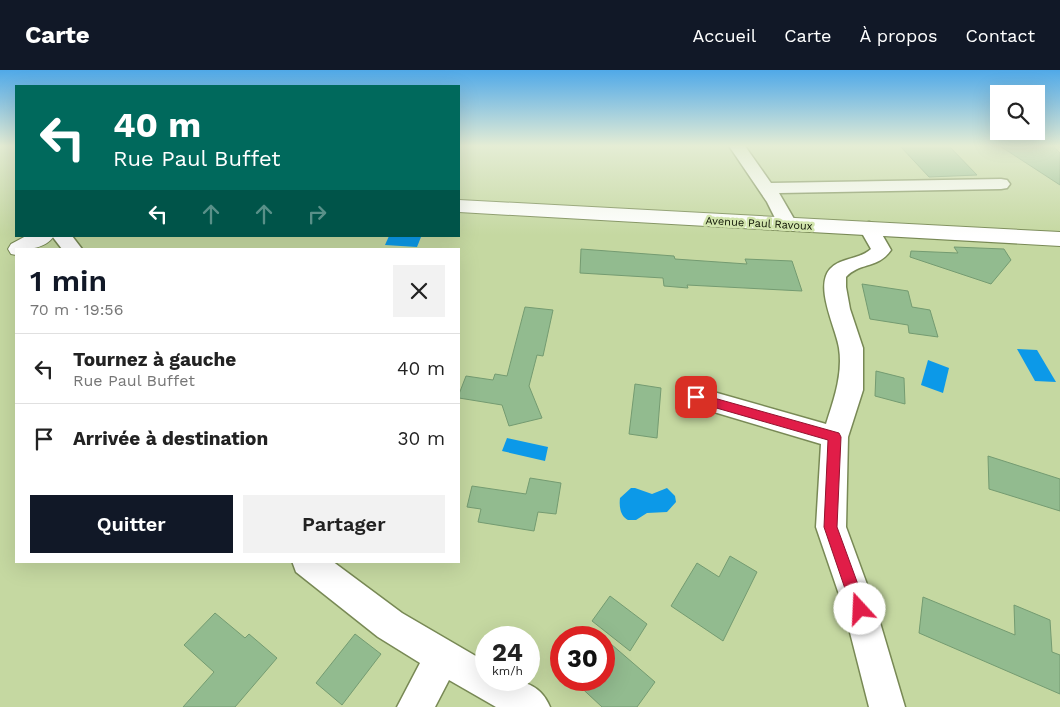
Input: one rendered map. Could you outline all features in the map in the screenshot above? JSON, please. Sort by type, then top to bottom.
[{"type":"street","points":[[757,176],[776,202],[787,224]]},
{"type":"street","points":[[766,188],[1001,184]]},
{"type":"street","name":"Avenue Paul Ravoux","points":[[460,206],[1060,239]]},
{"type":"street","points":[[869,228],[880,250],[876,256],[844,267],[836,275],[835,287],[839,310],[850,348],[850,390],[834,437],[831,527],[860,609],[887,707]]},
{"type":"street","points":[[22,248],[41,237]]},
{"type":"street","points":[[63,237],[71,248]]},
{"type":"street","points":[[0,261],[15,252]]},
{"type":"street","points":[[696,397],[834,437]]},
{"type":"street","points":[[310,563],[390,625],[442,657],[532,707]]},
{"type":"street","points":[[415,707],[442,657]]},
{"type":"water","points":[[389,237],[421,237],[417,247],[385,245]]},
{"type":"water","points":[[1017,349],[1037,350],[1056,382],[1035,381]]},
{"type":"water","points":[[928,360],[949,368],[943,393],[921,385]]},
{"type":"water","points":[[507,438],[548,447],[545,461],[502,451]]},
{"type":"water","points":[[631,488],[652,494],[667,488],[675,496],[676,502],[667,512],[647,513],[636,520],[628,520],[621,511],[620,498]]},
{"type":"building","points":[[928,176],[960,176],[929,177]]},
{"type":"building","points":[[1046,176],[1060,176],[1060,185]]},
{"type":"building","points":[[954,247],[1004,249],[1011,260],[991,284],[910,257],[911,251],[958,253]]},
{"type":"building","points":[[581,249],[747,264],[745,259],[792,261],[802,291],[687,285],[688,288],[664,286],[663,278],[580,273]]},
{"type":"building","points":[[862,284],[908,291],[912,307],[930,310],[938,337],[909,333],[908,325],[870,319]]},
{"type":"building","points":[[525,307],[553,310],[543,356],[537,355],[529,386],[542,418],[509,426],[502,405],[460,398],[460,391],[466,376],[493,380],[495,374],[507,376]]},
{"type":"building","points":[[876,371],[904,378],[905,404],[875,396]]},
{"type":"building","points":[[635,384],[661,388],[657,438],[629,434]]},
{"type":"building","points":[[988,456],[1060,479],[1060,511],[989,489]]},
{"type":"building","points":[[530,478],[561,483],[556,514],[538,512],[534,531],[478,522],[481,509],[467,507],[472,486],[526,494]]},
{"type":"building","points":[[730,556],[757,572],[723,641],[671,606],[697,563],[719,577]]},
{"type":"building","points":[[610,596],[647,624],[630,651],[615,639],[615,626],[598,626],[592,621]]},
{"type":"building","points":[[923,597],[1015,635],[1014,605],[1050,620],[1052,652],[1060,655],[1060,694],[919,633]]},
{"type":"building","points":[[215,613],[245,638],[249,634],[277,658],[235,707],[183,707],[214,672],[184,645]]},
{"type":"building","points":[[355,634],[381,654],[342,705],[316,683]]},
{"type":"building","points":[[615,647],[655,682],[637,707],[602,707],[585,691],[615,691]]},
{"type":"route","points":[[696,397],[834,437],[831,527],[860,609]]}]
